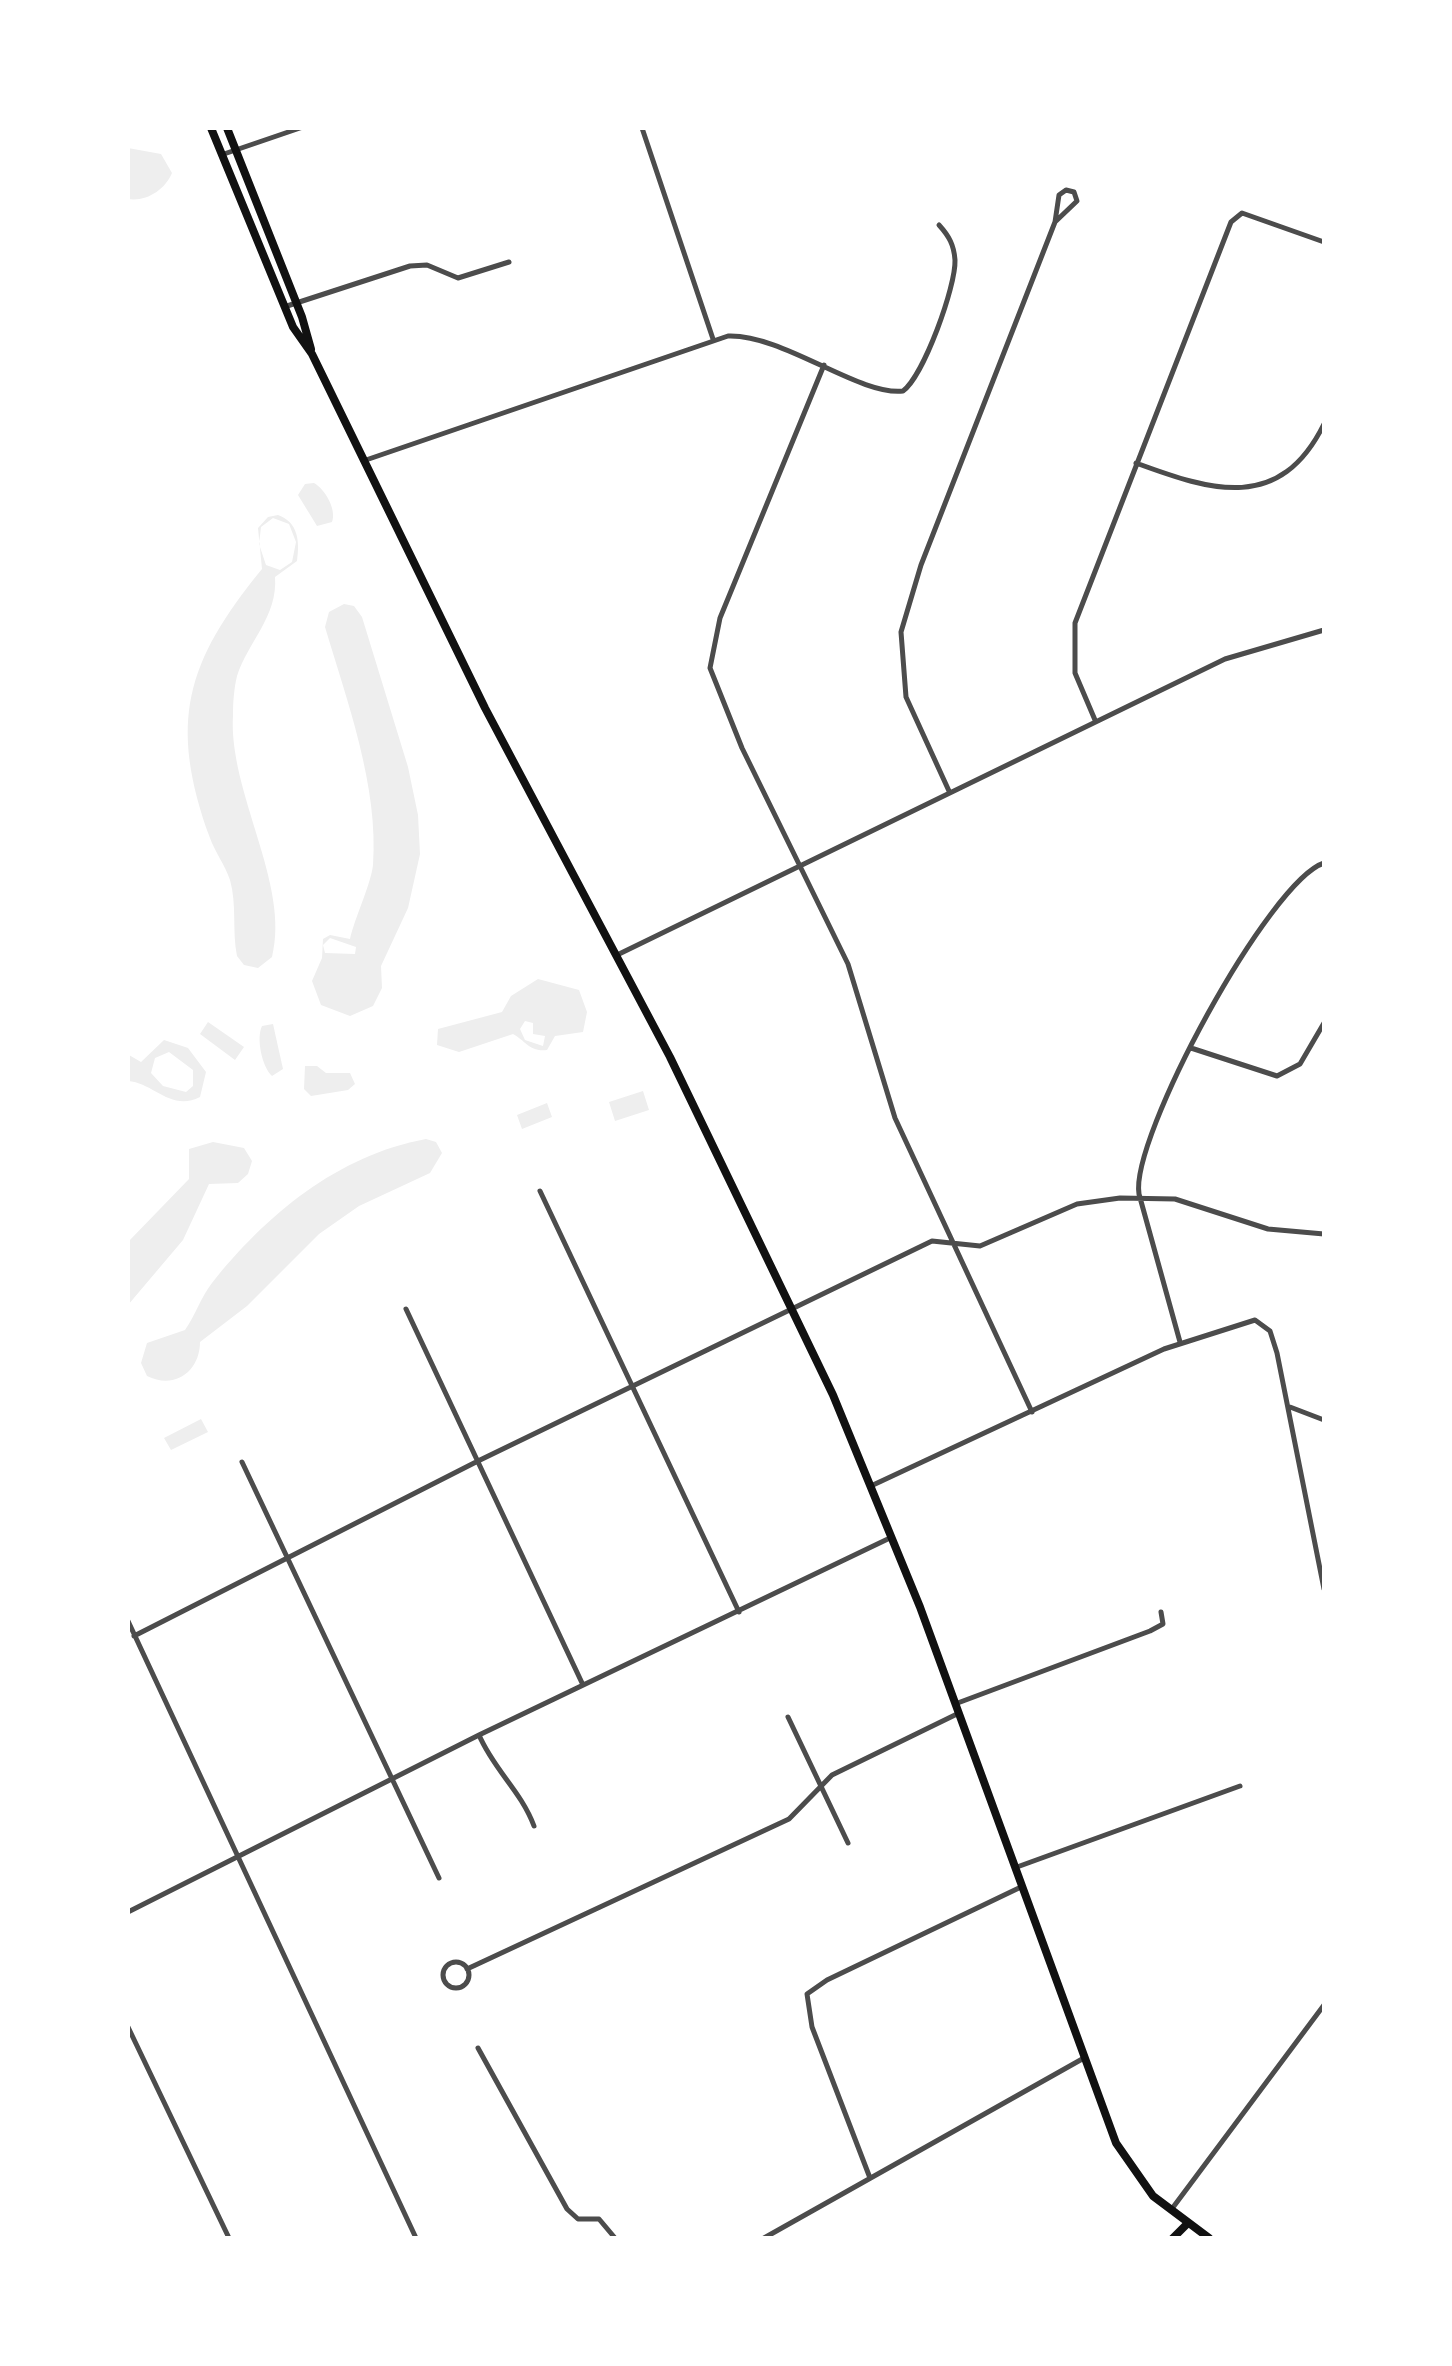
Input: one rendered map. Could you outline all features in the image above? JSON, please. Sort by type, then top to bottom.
[{"type":"main road","points":[[210,128],[284,307],[312,354],[494,725],[617,955],[792,1308],[873,1485],[1116,2144],[1137,2176],[1170,2212],[1209,2238]]},
{"type":"main road","points":[[228,128],[312,354]]},
{"type":"main road","points":[[1173,2238],[1186,2225]]},
{"type":"street","points":[[221,155],[300,128]]},
{"type":"street","points":[[642,128],[713,339]]},
{"type":"street","points":[[948,791],[906,697],[901,632],[922,565],[1054,222],[1058,194],[1074,192],[1077,202],[1054,222]]},
{"type":"street","points":[[1095,720],[1075,673],[1076,623],[1232,222],[1242,213],[1324,242]]},
{"type":"street","points":[[363,461],[713,339],[750,338],[890,391],[909,387],[938,324],[955,268],[952,244],[939,225]]},
{"type":"street","points":[[284,307],[410,266],[427,265],[458,278],[509,262]]},
{"type":"street","points":[[824,365],[720,618],[710,656],[717,692],[848,964],[895,1118],[1032,1412]]},
{"type":"street","points":[[1136,463],[1199,486],[1252,487],[1298,462],[1324,424]]},
{"type":"street","points":[[617,955],[799,863],[1225,659],[1324,630]]},
{"type":"street","points":[[1180,1342],[1140,1200],[1138,1177],[1144,1153],[1228,976],[1301,875],[1324,863]]},
{"type":"street","points":[[1191,1048],[1277,1076],[1300,1064],[1324,1024]]},
{"type":"street","points":[[540,1191],[738,1612]]},
{"type":"street","points":[[134,1636],[478,1461],[932,1241],[980,1246],[1088,1201],[1175,1198],[1268,1229],[1324,1234]]},
{"type":"street","points":[[406,1309],[583,1685]]},
{"type":"street","points":[[873,1485],[1180,1342],[1245,1321],[1260,1322],[1273,1338],[1324,1589]]},
{"type":"street","points":[[1288,1406],[1324,1420]]},
{"type":"street","points":[[242,1462],[439,1878]]},
{"type":"street","points":[[128,1912],[479,1735],[894,1536]]},
{"type":"street","points":[[467,1969],[790,1820],[821,1784],[957,1709],[1163,1624],[1162,1612]]},
{"type":"street","points":[[128,1621],[416,2238]]},
{"type":"street","points":[[788,1717],[848,1843]]},
{"type":"street","points":[[479,1735],[490,1760],[521,1795],[534,1826]]},
{"type":"street","points":[[1014,1868],[1240,1786]]},
{"type":"street","points":[[870,2178],[812,2027],[807,1994],[828,1980],[1021,1888]]},
{"type":"street","points":[[458,1962],[467,1969],[468,1977],[462,1986],[454,1988],[445,1981],[443,1973],[450,1964],[458,1962]]},
{"type":"street","points":[[1170,2212],[1324,2005]]},
{"type":"street","points":[[128,2027],[229,2238]]},
{"type":"street","points":[[478,2048],[567,2209],[578,2219],[599,2219],[615,2238]]},
{"type":"street","points":[[764,2238],[1084,2058]]},
{"type":"shaded area","points":[[128,148],[161,154],[172,173],[165,185],[148,197],[128,199]]},
{"type":"shaded area","points":[[314,483],[326,495],[333,512],[332,522],[317,526],[298,495],[305,484]]},
{"type":"shaded area","points":[[278,515],[290,522],[298,546],[297,561],[275,577],[272,604],[237,676],[234,696],[234,745],[267,869],[276,929],[272,957],[258,968],[244,965],[237,956],[232,889],[197,797],[188,726],[201,664],[216,634],[262,569],[260,546],[266,565],[280,570],[292,562],[296,542],[289,524],[273,518],[261,527],[259,541],[258,528],[268,517]]},
{"type":"shaded area","points":[[344,604],[354,606],[362,617],[408,767],[418,815],[420,854],[408,908],[381,966],[382,988],[373,1006],[350,1016],[321,1005],[312,981],[322,958],[323,939],[330,935],[350,939],[373,865],[374,835],[366,775],[325,627],[329,612]],"holes":[[[330,938],[356,947],[355,954],[325,953],[323,945]]]},
{"type":"shaded area","points":[[538,979],[579,990],[587,1012],[583,1032],[555,1036],[547,1050],[532,1048],[513,1034],[459,1052],[437,1045],[438,1029],[502,1012],[511,996]],"holes":[[[525,1021],[533,1023],[533,1034],[545,1036],[543,1046],[525,1040],[520,1029]]]},
{"type":"shaded area","points":[[208,1022],[244,1047],[235,1060],[200,1034]]},
{"type":"shaded area","points":[[273,1024],[283,1069],[272,1076],[263,1059],[260,1038],[262,1026]]},
{"type":"shaded area","points":[[128,1036],[129,1055],[141,1062],[164,1040],[188,1048],[206,1072],[200,1097],[190,1101],[171,1099],[128,1081]],"holes":[[[169,1052],[193,1070],[193,1086],[186,1092],[163,1086],[151,1073],[155,1058]]]},
{"type":"shaded area","points":[[305,1066],[317,1066],[326,1073],[350,1073],[355,1084],[348,1090],[311,1096],[304,1089]]},
{"type":"shaded area","points":[[643,1091],[649,1110],[615,1121],[609,1102]]},
{"type":"shaded area","points":[[547,1103],[552,1117],[522,1129],[517,1115]]},
{"type":"shaded area","points":[[426,1139],[436,1142],[442,1153],[430,1173],[359,1206],[319,1234],[247,1306],[200,1342],[196,1362],[184,1375],[167,1381],[147,1376],[141,1363],[147,1343],[185,1330],[212,1283],[280,1212],[363,1159]]},
{"type":"shaded area","points":[[213,1142],[244,1148],[252,1161],[248,1174],[238,1183],[209,1184],[183,1240],[128,1305],[128,1242],[189,1179],[189,1149]]},
{"type":"shaded area","points":[[201,1419],[208,1432],[171,1450],[164,1438]]}]
